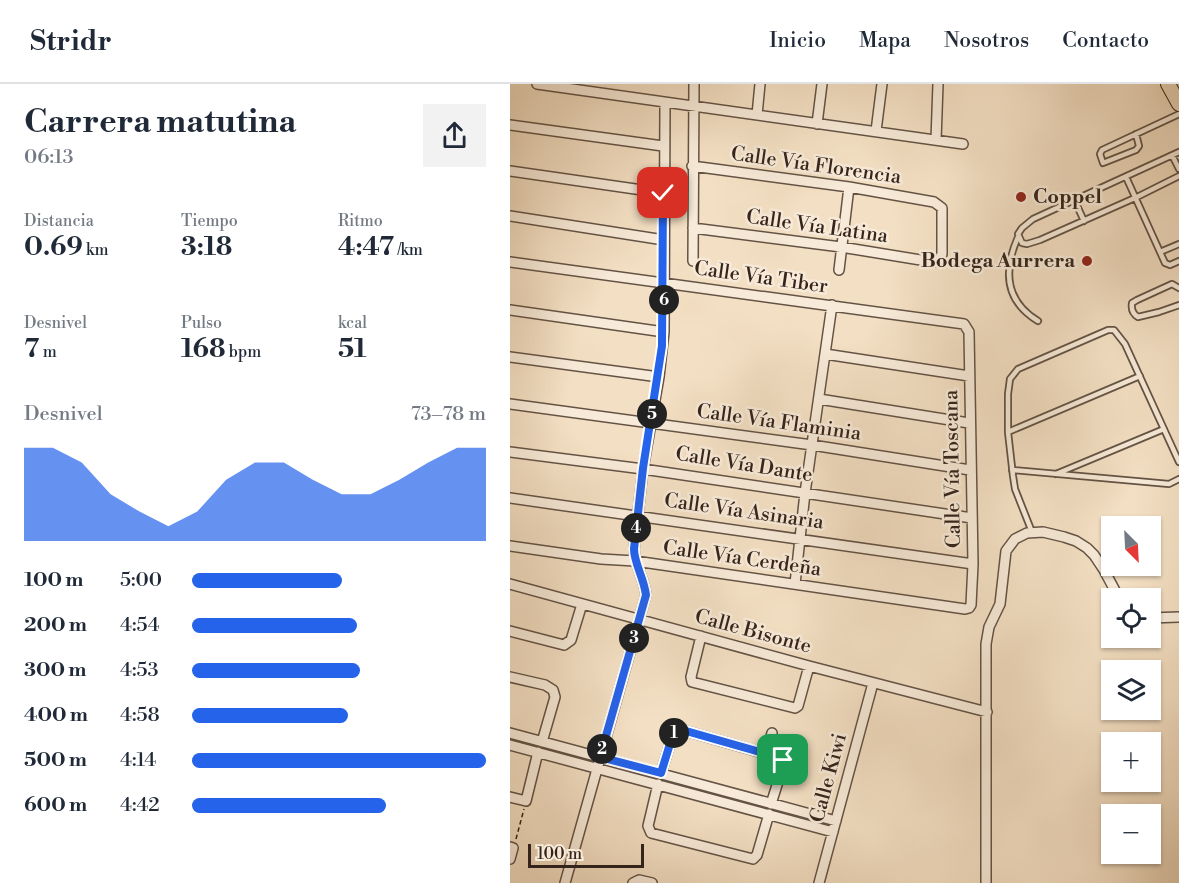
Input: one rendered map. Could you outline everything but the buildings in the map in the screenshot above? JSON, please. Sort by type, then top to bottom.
[{"type":"main road","points":[[1168,84],[1179,104]]},
{"type":"street","points":[[537,84],[963,144]]},
{"type":"street","points":[[693,261],[694,84]]},
{"type":"street","points":[[757,115],[760,84]]},
{"type":"street","points":[[817,124],[822,84]]},
{"type":"street","points":[[876,131],[882,84]]},
{"type":"street","points":[[936,140],[938,84]]},
{"type":"street","points":[[565,883],[646,595],[643,577],[635,561],[634,549],[643,468],[663,332],[664,103]]},
{"type":"street","points":[[510,125],[663,146]]},
{"type":"street","name":"Calle Vía Florencia","points":[[692,166],[849,187],[934,202],[940,205],[943,213],[942,254],[936,262]]},
{"type":"street","points":[[510,171],[663,193]]},
{"type":"street","points":[[839,270],[849,187]]},
{"type":"street","points":[[510,216],[664,240]]},
{"type":"street","name":"Calle Vía Latina","points":[[693,228],[936,262]]},
{"type":"street","name":"Calle Vía Tiber","points":[[510,262],[962,323],[968,329]]},
{"type":"street","points":[[795,584],[805,493],[832,305]]},
{"type":"street","points":[[510,310],[663,332]]},
{"type":"street","name":"Calle Vía Toscana","points":[[968,329],[973,564],[969,608]]},
{"type":"street","points":[[825,354],[969,376]]},
{"type":"street","points":[[510,357],[658,377]]},
{"type":"street","points":[[819,399],[969,423]]},
{"type":"street","name":"Calle Vía Flaminia","points":[[510,404],[970,470]]},
{"type":"street","name":"Calle Vía Dante","points":[[510,452],[643,468],[972,518]]},
{"type":"street","name":"Calle Vía Asinaria","points":[[510,498],[973,564]]},
{"type":"street","points":[[986,883],[986,644],[989,627],[1000,604],[1006,551],[1020,535],[1032,532],[1043,532],[1076,541],[1087,548],[1099,562],[1113,588]]},
{"type":"street","name":"Calle Vía Cerdeña","points":[[510,546],[601,559],[635,561],[969,608]]},
{"type":"street","name":"Calle Bisonte","points":[[510,584],[987,712]]},
{"type":"street","points":[[510,631],[564,645],[571,640],[582,604]]},
{"type":"street","points":[[1161,617],[1179,616]]},
{"type":"street","points":[[701,636],[691,677],[692,682],[793,708],[798,705],[809,666]]},
{"type":"street","points":[[510,677],[545,685],[553,690],[555,697],[542,742]]},
{"type":"street","name":"Calle Kiwi","points":[[819,883],[873,683]]},
{"type":"street","points":[[658,784],[648,826],[651,833],[750,859],[757,855],[783,760],[766,753],[682,730],[674,732],[661,773]]},
{"type":"street","points":[[766,753],[772,733]]},
{"type":"street","points":[[510,734],[661,773],[833,832]]},
{"type":"street","points":[[510,745],[658,784],[836,822]]},
{"type":"street","points":[[510,797],[526,801],[538,752]]},
{"type":"street","points":[[510,859],[512,848]]},
{"type":"street","points":[[633,883],[639,880],[652,883]]},
{"type":"lane","points":[[1136,134],[1139,146],[1136,150],[1103,163],[1100,154],[1102,150],[1136,134],[1179,114]]},
{"type":"lane","points":[[1038,321],[1024,313],[1012,293],[1008,275],[1011,252],[1022,228],[1033,219],[1074,199],[1179,152]]},
{"type":"lane","points":[[1172,155],[1179,169]]},
{"type":"lane","points":[[1018,237],[1022,243],[1031,243],[1084,221],[1179,176]]},
{"type":"lane","points":[[1126,177],[1167,265],[1179,261]]},
{"type":"lane","points":[[1074,199],[1084,221]]},
{"type":"lane","points":[[1160,252],[1179,244]]},
{"type":"lane","points":[[1179,288],[1172,284],[1137,300],[1132,303],[1131,307],[1138,317],[1179,305]]},
{"type":"lane","points":[[1032,532],[1015,489],[1008,432],[1008,394],[1010,379],[1014,372],[1038,360],[1108,330],[1114,330],[1125,344],[1179,462]]},
{"type":"lane","points":[[1008,432],[1140,376]]},
{"type":"lane","points":[[1056,474],[1164,429]]},
{"type":"lane","points":[[1012,470],[1169,484],[1179,478]]},
{"type":"path","points":[[512,848],[526,801]]},
{"type":"place","name":"Coppel","points":[[1021,197]]},
{"type":"place","name":"Bodega Aurrera","points":[[1087,261]]},
{"type":"route","points":[[663,193],[662,346],[643,468],[634,549],[635,561],[645,586],[645,604],[600,757],[661,773],[673,734],[679,729],[783,760]]}]
